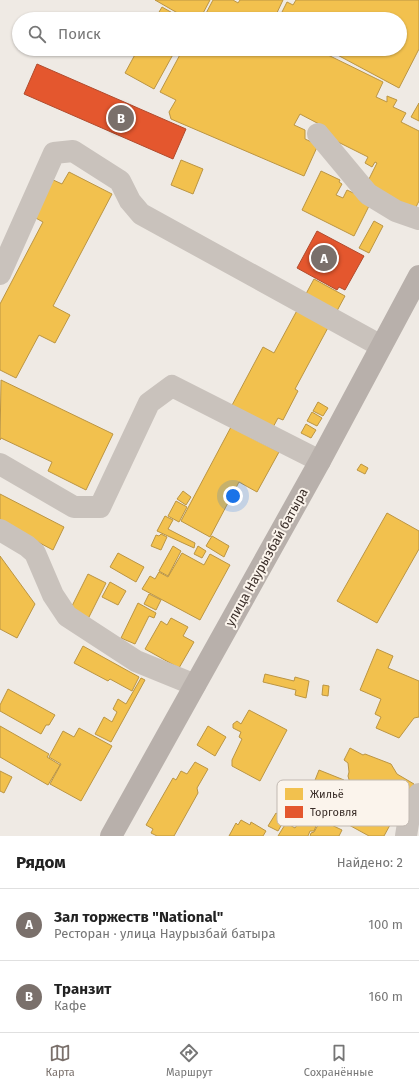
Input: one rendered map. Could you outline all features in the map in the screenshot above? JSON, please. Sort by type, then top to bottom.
[{"type":"main road","name":"улица Наурызбай батыра","points":[[116,834],[195,684],[320,461],[380,346],[419,276]]},
{"type":"street","points":[[318,134],[368,194],[396,211],[419,220]]},
{"type":"street","points":[[0,274],[54,154],[73,151],[120,181],[130,201],[142,214],[380,346]]},
{"type":"street","points":[[0,464],[74,507],[100,507],[149,403],[172,386],[320,461]]},
{"type":"street","points":[[0,530],[27,546],[35,553],[53,595],[67,616],[136,661],[195,684]]},
{"type":"street","points":[[409,825],[415,802]]},
{"type":"street","points":[[406,836],[409,826]]},
{"type":"building: Жильё","points":[[155,0],[210,0],[204,12],[176,12]]},
{"type":"building: Жильё","points":[[213,0],[233,0],[238,3],[240,0],[283,0],[277,12],[207,12]]},
{"type":"building: Жильё","points":[[296,0],[419,0],[419,49],[399,88],[339,56],[407,56],[407,12],[282,12],[287,2],[293,5]]},
{"type":"building: Жильё","points":[[162,7],[171,12],[159,12]]},
{"type":"building: Жильё","points":[[134,56],[172,56],[154,89],[125,73]]},
{"type":"building: Жильё","points":[[179,56],[330,56],[383,82],[376,97],[387,102],[387,96],[397,100],[393,107],[406,113],[401,122],[419,131],[419,201],[415,209],[366,185],[377,163],[375,162],[372,167],[365,163],[368,157],[316,131],[319,124],[300,114],[294,125],[305,130],[305,139],[318,145],[304,176],[171,119],[169,112],[176,100],[160,92]]},
{"type":"building: Жильё","points":[[419,103],[419,121],[411,117]]},
{"type":"building: Жильё","points":[[181,160],[203,169],[193,194],[171,185]]},
{"type":"building: Жильё","points":[[321,171],[340,180],[339,182],[342,184],[336,195],[343,198],[347,190],[362,197],[360,201],[369,206],[354,236],[302,210]]},
{"type":"building: Жильё","points":[[69,172],[112,194],[53,306],[70,315],[55,343],[39,335],[16,378],[0,370],[0,304],[43,222],[32,216],[51,179],[62,184]]},
{"type":"building: Жильё","points":[[374,221],[383,226],[369,253],[359,248]]},
{"type":"building: Жильё","points":[[314,279],[345,296],[295,389],[298,391],[283,420],[278,418],[271,431],[230,409],[263,347],[274,353]]},
{"type":"building: Жильё","points":[[1,380],[113,434],[86,490],[48,471],[52,462],[1,438],[0,440]]},
{"type":"building: Жильё","points":[[318,402],[328,408],[323,416],[313,411]]},
{"type":"building: Жильё","points":[[312,412],[322,418],[317,426],[307,421]]},
{"type":"building: Жильё","points":[[306,424],[316,430],[311,438],[301,433]]},
{"type":"building: Жильё","points":[[231,427],[279,452],[257,492],[239,482],[210,537],[181,521]]},
{"type":"building: Жильё","points":[[361,464],[368,468],[365,474],[357,470]]},
{"type":"building: Жильё","points":[[183,491],[191,497],[186,505],[177,499]]},
{"type":"building: Жильё","points":[[0,494],[64,527],[53,550],[0,522]]},
{"type":"building: Жильё","points":[[176,501],[187,507],[179,522],[168,516]]},
{"type":"building: Жильё","points":[[387,513],[419,531],[419,549],[377,623],[337,601]]},
{"type":"building: Жильё","points":[[165,516],[173,520],[168,529],[195,543],[194,548],[157,531]]},
{"type":"building: Жильё","points":[[161,534],[167,537],[161,550],[151,546],[156,535],[159,536]]},
{"type":"building: Жильё","points":[[212,536],[229,546],[224,557],[206,546]]},
{"type":"building: Жильё","points":[[173,546],[181,551],[168,576],[159,571]]},
{"type":"building: Жильё","points":[[198,546],[206,551],[202,558],[194,554]]},
{"type":"building: Жильё","points":[[118,553],[144,567],[136,582],[110,567]]},
{"type":"building: Жильё","points":[[182,553],[204,565],[210,554],[230,565],[200,620],[142,589],[150,576],[155,579],[159,572],[168,577]]},
{"type":"building: Жильё","points":[[0,556],[35,604],[17,638],[0,629]]},
{"type":"building: Жильё","points":[[88,574],[106,583],[87,621],[69,612]]},
{"type":"building: Жильё","points":[[110,582],[126,591],[118,605],[102,597]]},
{"type":"building: Жильё","points":[[149,594],[161,600],[156,610],[144,604]]},
{"type":"building: Жильё","points":[[138,603],[156,613],[154,618],[149,616],[135,644],[121,638]]},
{"type":"building: Жильё","points":[[171,618],[188,627],[183,636],[194,642],[179,668],[145,649],[161,621],[167,625]]},
{"type":"building: Жильё","points":[[83,646],[139,677],[132,691],[110,679],[108,681],[74,663]]},
{"type":"building: Жильё","points":[[377,649],[393,656],[388,668],[419,681],[419,717],[414,718],[399,738],[376,728],[381,717],[375,714],[381,699],[360,690]]},
{"type":"building: Жильё","points":[[265,674],[294,681],[295,677],[309,681],[306,698],[295,695],[296,690],[263,682]]},
{"type":"building: Жильё","points":[[141,678],[145,680],[111,742],[95,734],[104,717],[112,722],[117,712],[113,709],[118,699],[126,704]]},
{"type":"building: Жильё","points":[[323,685],[329,686],[328,696],[322,695]]},
{"type":"building: Жильё","points":[[8,689],[55,715],[49,725],[46,725],[41,734],[0,711],[0,705]]},
{"type":"building: Жильё","points":[[249,710],[287,730],[260,781],[232,766],[232,760],[242,739],[239,737],[241,732],[233,728],[233,724],[237,721],[241,724]]},
{"type":"building: Жильё","points":[[0,726],[49,754],[47,757],[60,765],[48,785],[0,757]]},
{"type":"building: Жильё","points":[[208,726],[226,737],[215,756],[197,745]]},
{"type":"building: Жильё","points":[[79,728],[112,746],[81,801],[50,784],[61,764],[49,757],[63,731],[74,737]]},
{"type":"building: Жильё","points":[[350,748],[363,755],[365,754],[391,764],[397,774],[407,780],[349,780],[348,763],[344,760]]},
{"type":"building: Жильё","points":[[195,762],[208,769],[197,788],[198,793],[174,836],[157,836],[151,833],[153,829],[146,825],[173,778],[176,780],[181,771],[187,774]]},
{"type":"building: Жильё","points":[[319,770],[344,780],[315,780]]},
{"type":"building: Жильё","points":[[0,771],[12,777],[4,793],[0,791]]},
{"type":"building: Жильё","points":[[409,781],[414,784],[409,793]]},
{"type":"building: Жильё","points":[[276,813],[277,814],[277,826],[281,826],[278,831],[268,826]]},
{"type":"building: Жильё","points":[[241,820],[250,825],[251,822],[266,831],[263,836],[229,836],[236,823],[238,825]]},
{"type":"building: Жильё","points":[[284,826],[291,826],[295,828],[296,826],[316,826],[314,831],[310,831],[308,836],[278,836]]},
{"type":"building: Жильё","points":[[318,826],[334,826],[342,830],[339,836],[310,836],[311,833],[314,832]]},
{"type":"building: Жильё","points":[[351,826],[389,826],[384,836],[369,836]]},
{"type":"building: Торговля","points":[[37,64],[186,129],[173,159],[24,94]]},
{"type":"building: Торговля","points":[[317,231],[364,256],[345,290],[339,287],[337,290],[297,268]]},
{"type":"place","name":"Транзит","points":[[121,118]]},
{"type":"place","name":"Зал торжеств \"National\"","points":[[324,258]]}]
